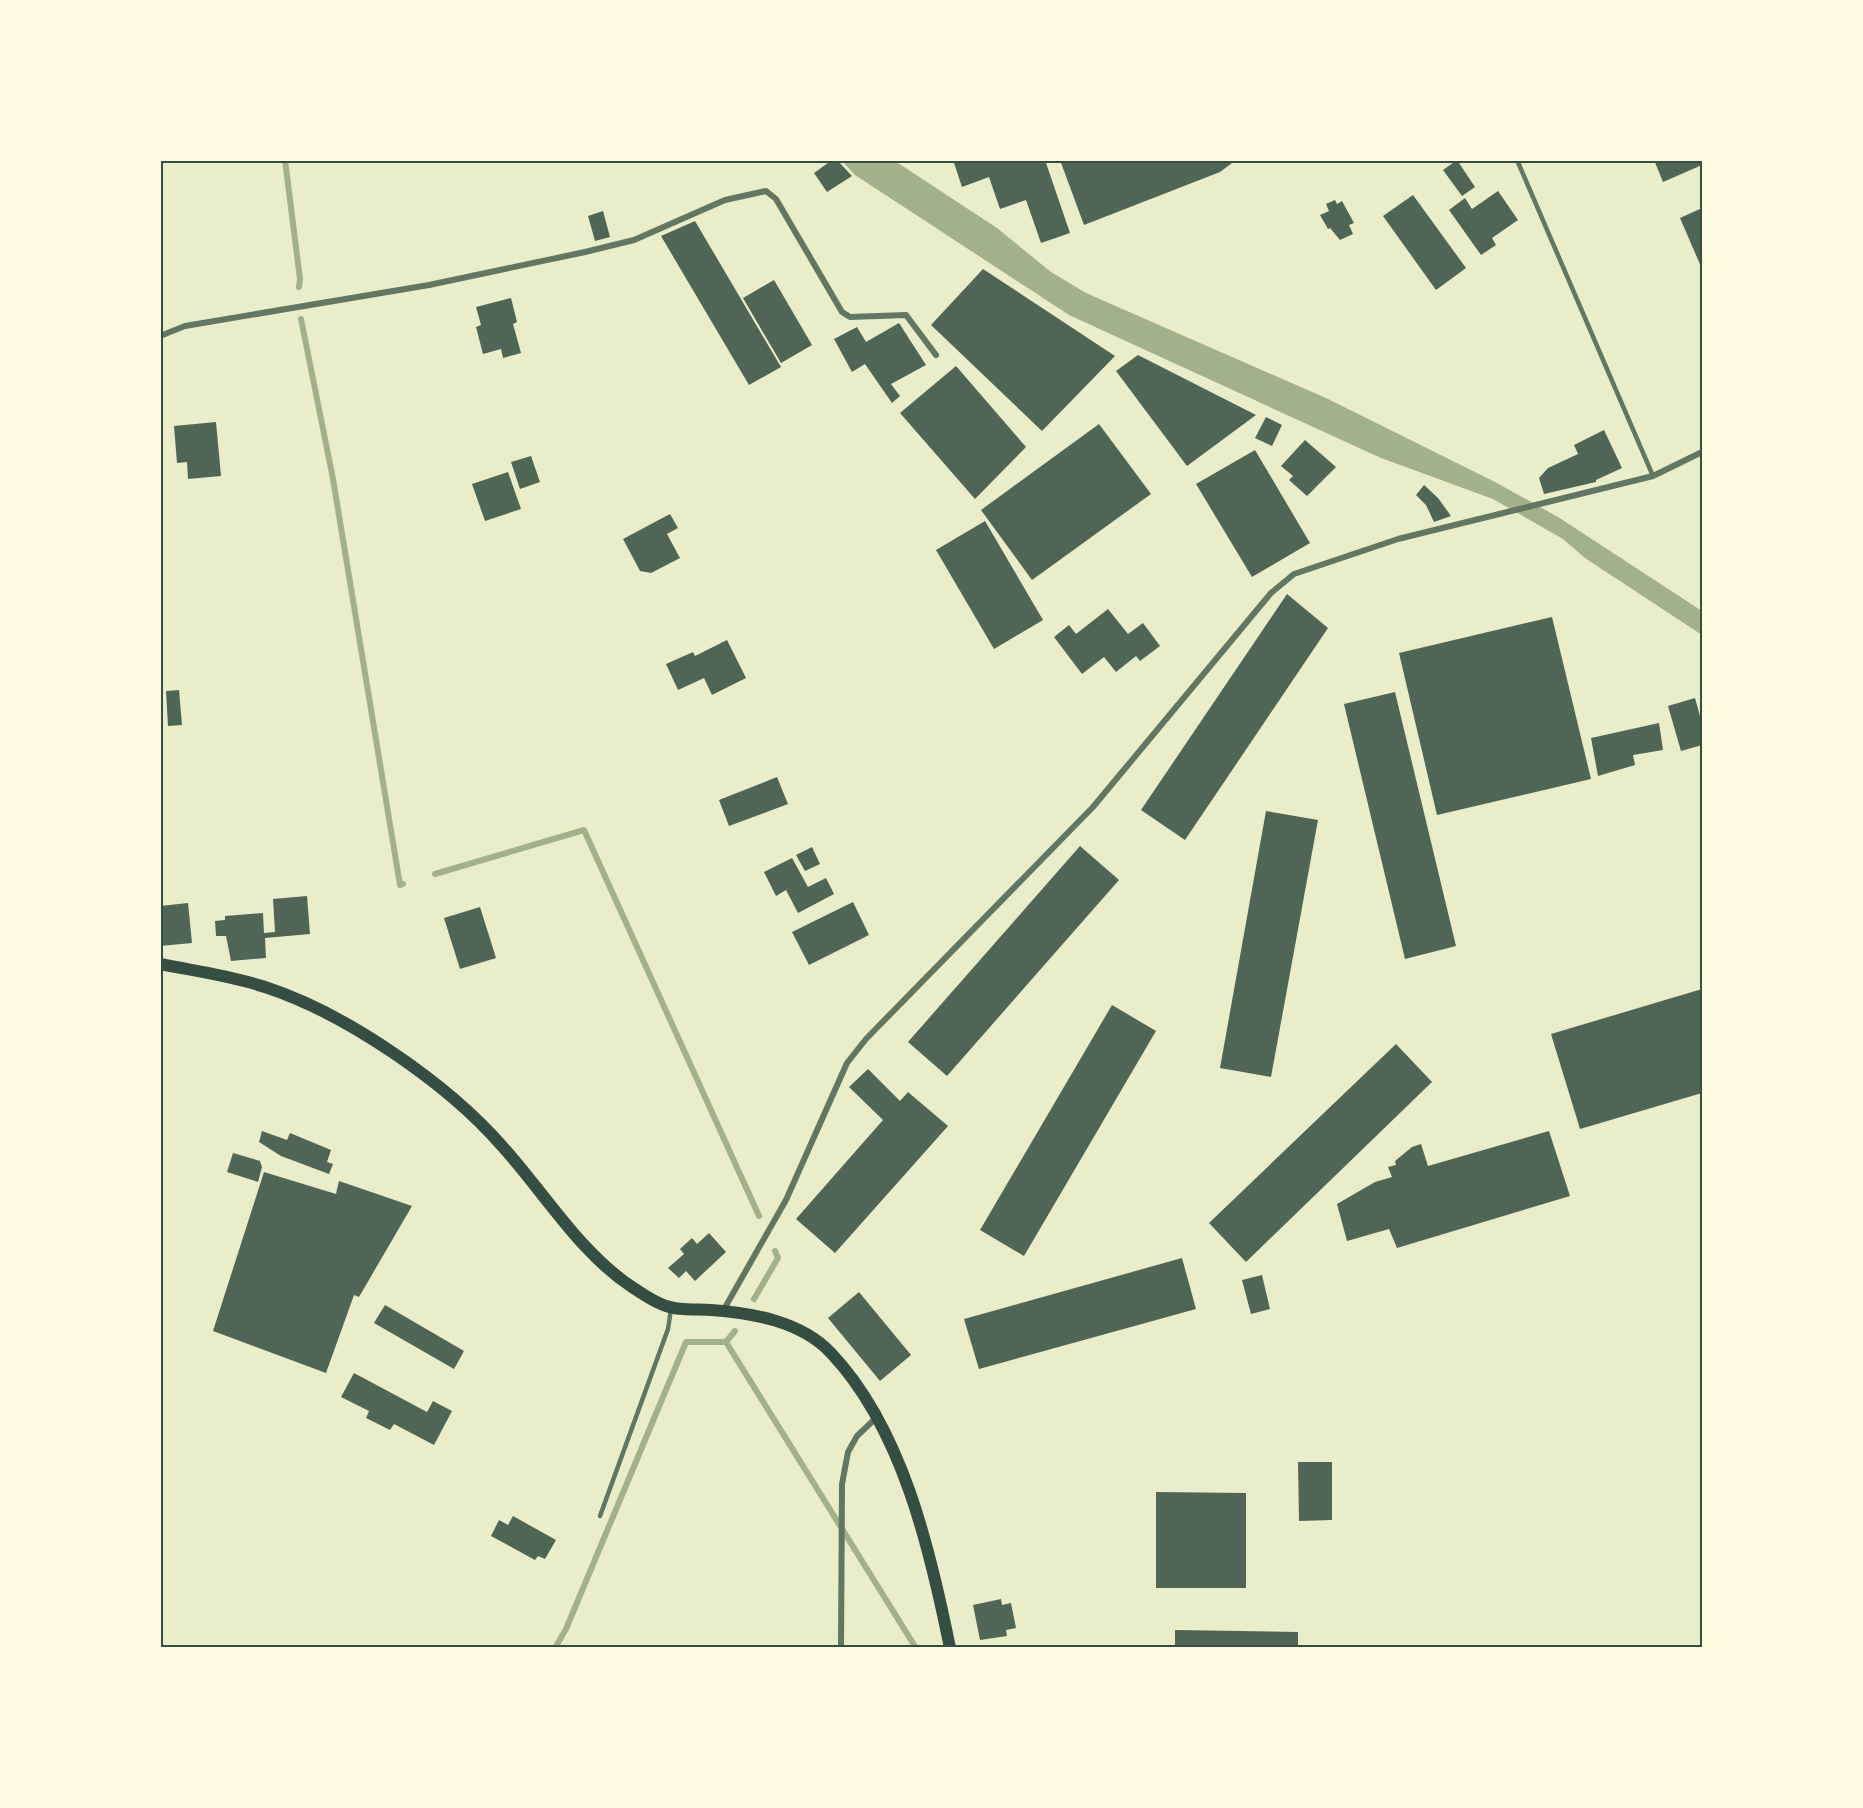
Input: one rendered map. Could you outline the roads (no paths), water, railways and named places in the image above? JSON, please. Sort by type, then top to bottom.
[{"type":"main road","points":[[160,964],[264,987],[351,1025],[454,1098],[502,1145],[595,1255],[629,1285],[661,1305],[722,1311],[790,1325],[809,1335],[830,1351],[855,1382],[877,1417],[909,1490],[942,1606],[950,1647]]},
{"type":"street","points":[[160,336],[185,326],[429,285],[585,252],[634,240],[725,200],[766,191],[776,199],[842,312],[850,317],[906,315],[936,355]]},
{"type":"street","points":[[722,1311],[786,1200],[847,1063],[866,1039],[1093,807],[1271,593],[1294,574],[1398,539],[1512,513],[1653,476],[1702,452]]},
{"type":"street","points":[[841,1647],[842,1485],[848,1452],[857,1436],[877,1417]]},
{"type":"lane","points":[[1517,160],[1653,476]]},
{"type":"lane","points":[[600,1516],[668,1329],[671,1307]]},
{"type":"waterway","points":[[285,160],[300,279],[299,287]]},
{"type":"waterway","points":[[301,319],[333,479],[400,885],[403,884]]},
{"type":"waterway","points":[[435,874],[584,830],[759,1216]]},
{"type":"waterway","points":[[754,1299],[778,1258],[775,1251]]},
{"type":"waterway","points":[[726,1342],[735,1331]]},
{"type":"waterway","points":[[555,1648],[566,1629],[686,1342],[726,1342]]},
{"type":"waterway","points":[[726,1342],[916,1648]]}]
